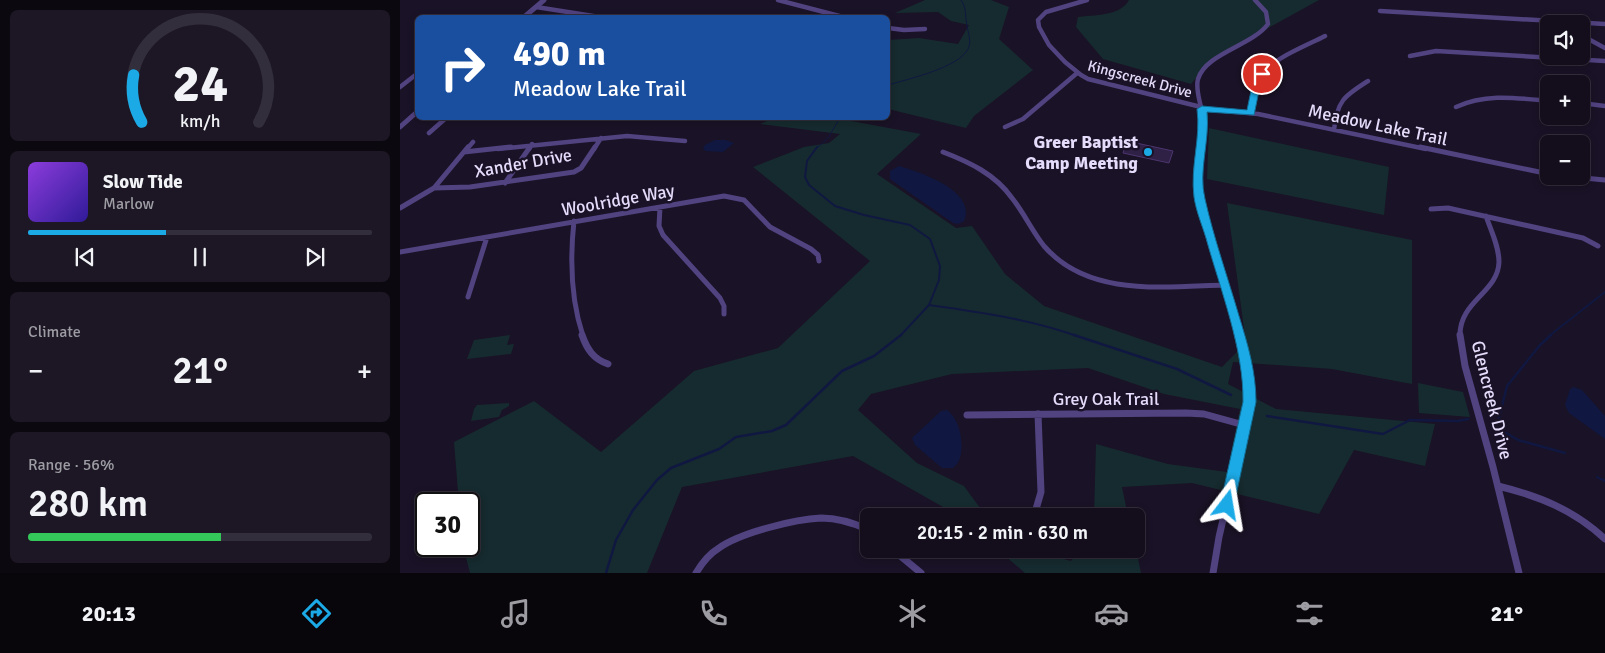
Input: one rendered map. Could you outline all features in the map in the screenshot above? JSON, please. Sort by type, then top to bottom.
[{"type":"street","points":[[527,15],[544,0]]},
{"type":"street","points":[[778,0],[836,15]]},
{"type":"street","name":"Kingscreek Drive","points":[[1087,0],[1046,12],[1038,20],[1037,26],[1062,60],[1076,74],[1088,79],[1202,108]]},
{"type":"street","points":[[1213,573],[1219,537],[1250,402],[1248,370],[1200,197],[1198,168],[1203,127],[1202,108],[1196,85],[1201,72],[1216,58],[1256,38],[1268,25],[1269,18],[1267,13],[1254,0]]},
{"type":"street","points":[[536,7],[587,15]]},
{"type":"street","points":[[1380,11],[1540,21]]},
{"type":"street","points":[[1590,24],[1605,24]]},
{"type":"street","points":[[890,28],[925,29]]},
{"type":"street","points":[[1251,113],[1256,86],[1262,74],[1274,64],[1325,36]]},
{"type":"street","points":[[1590,40],[1605,48]]},
{"type":"street","points":[[1410,56],[1436,51],[1605,61]]},
{"type":"street","points":[[400,87],[415,74]]},
{"type":"street","points":[[1005,127],[1019,122],[1076,74]]},
{"type":"street","points":[[1334,130],[1339,102],[1368,81]]},
{"type":"street","points":[[1456,107],[1469,100],[1484,97],[1540,101]]},
{"type":"street","points":[[1590,104],[1605,106]]},
{"type":"street","name":"Meadow Lake Trail","points":[[1202,108],[1251,113],[1540,172]]},
{"type":"street","points":[[400,127],[415,114]]},
{"type":"street","points":[[429,133],[444,120]]},
{"type":"street","points":[[464,152],[627,136],[685,141]]},
{"type":"street","name":"Xander Drive","points":[[434,188],[505,182],[578,170],[601,138]]},
{"type":"street","points":[[400,208],[434,188],[474,142]]},
{"type":"street","points":[[505,182],[532,144]]},
{"type":"street","points":[[943,152],[976,166],[990,175],[1007,191],[1048,251],[1072,268],[1089,277],[1134,287],[1224,285]]},
{"type":"street","points":[[1590,179],[1605,180]]},
{"type":"street","name":"Woolridge Way","points":[[401,253],[717,197],[740,199],[747,203],[770,227],[811,249],[818,255],[819,260]]},
{"type":"street","points":[[660,207],[659,226],[663,235],[720,298],[724,306],[724,314]]},
{"type":"street","points":[[1432,209],[1448,208],[1486,216],[1583,238],[1598,246]]},
{"type":"street","name":"Glencreek Drive","points":[[1486,216],[1498,258],[1498,269],[1494,279],[1464,314],[1460,327],[1469,378],[1519,573]]},
{"type":"street","points":[[574,221],[571,258],[580,325],[592,355],[608,364]]},
{"type":"street","points":[[468,297],[487,237]]},
{"type":"street","name":"Grey Oak Trail","points":[[967,414],[1186,413],[1204,414],[1244,425]]},
{"type":"street","points":[[1036,508],[1040,492],[1038,414]]},
{"type":"street","points":[[1498,486],[1533,494],[1547,500],[1588,524],[1605,539]]},
{"type":"street","points":[[696,573],[706,558],[725,544],[800,521],[821,518],[837,519],[860,526]]},
{"type":"street","points":[[903,558],[921,573]]},
{"type":"green space","points":[[925,0],[991,0],[1009,7],[999,39],[1033,70],[974,116],[966,128],[890,109],[890,40],[919,38],[958,44],[969,25],[951,21],[938,12],[895,13]]},
{"type":"green space","points":[[1129,0],[1319,0],[1212,59],[1191,84],[1103,59],[1076,27],[1078,17],[1113,12],[1120,9]]},
{"type":"green space","points":[[769,120],[846,120],[921,134],[877,174],[956,228],[972,226],[1005,274],[1044,306],[1222,367],[1246,343],[1227,203],[1412,240],[1412,384],[1332,369],[1233,362],[1228,384],[1276,409],[1435,424],[1425,466],[1354,450],[1319,514],[1192,483],[1122,487],[1126,508],[1094,508],[1096,444],[1168,464],[1227,472],[1240,409],[1164,394],[1088,368],[952,374],[871,394],[858,410],[917,463],[964,486],[980,508],[945,508],[853,456],[682,487],[647,573],[470,573],[466,557],[480,557],[480,492],[458,492],[454,442],[534,401],[601,452],[694,371],[778,348],[870,261],[753,167],[804,147],[829,143],[840,134],[760,124]]},
{"type":"green space","points":[[1209,128],[1389,167],[1384,215],[1207,179]]},
{"type":"green space","points":[[510,335],[507,345],[514,344],[511,354],[467,359],[474,340]]},
{"type":"green space","points":[[1418,383],[1463,392],[1470,417],[1419,413]]},
{"type":"green space","points":[[509,403],[509,406],[502,410],[499,417],[471,421],[477,405]]},
{"type":"green space","points":[[1008,558],[1060,558],[1071,561],[1073,558],[1138,558],[1141,573],[1025,573]]},
{"type":"water","points":[[715,140],[725,140],[734,143],[723,152],[706,151],[703,149],[705,145]]},
{"type":"water","points":[[899,166],[932,178],[955,192],[966,210],[964,221],[958,224],[953,223],[890,179],[890,171]]},
{"type":"water","points":[[1574,387],[1582,390],[1605,416],[1605,439],[1569,413],[1565,405],[1570,389]]},
{"type":"water","points":[[947,410],[958,425],[961,439],[960,458],[953,468],[942,468],[915,445],[912,438],[941,411]]},
{"type":"building","name":"Greer Baptist Camp Meeting","points":[[1127,141],[1173,151],[1169,163],[1123,153]]},
{"type":"waterway","points":[[890,84],[932,72],[963,56],[968,49],[970,40],[965,9],[961,0]]},
{"type":"waterway","points":[[816,149],[828,138],[839,120]]},
{"type":"waterway","points":[[817,147],[807,161],[805,177],[809,185],[835,206],[864,215],[910,225],[930,239],[940,266],[939,280],[929,305]]},
{"type":"waterway","points":[[1549,336],[1605,292]]},
{"type":"waterway","points":[[901,335],[929,305]]},
{"type":"waterway","points":[[929,305],[985,313],[1074,335]]},
{"type":"waterway","points":[[606,573],[616,540],[633,510],[657,480],[671,468],[719,449],[736,437],[772,431],[786,425],[842,371],[874,356],[901,335]]},
{"type":"waterway","points":[[1074,335],[1177,369],[1231,395]]},
{"type":"waterway","points":[[1495,426],[1498,422],[1507,386],[1540,345],[1551,335]]},
{"type":"waterway","points":[[1267,416],[1383,434],[1410,420],[1458,421],[1468,419]]},
{"type":"waterway","points":[[1491,424],[1518,440],[1565,453]]},
{"type":"waterway","points":[[1597,477],[1605,481]]},
{"type":"place","name":"Greer Baptist Camp Meeting","points":[[1148,152]]},
{"type":"route","points":[[1227,505],[1250,402],[1250,386],[1244,353],[1204,217],[1200,197],[1198,168],[1203,132],[1202,109],[1251,113],[1256,86],[1262,74]]}]
